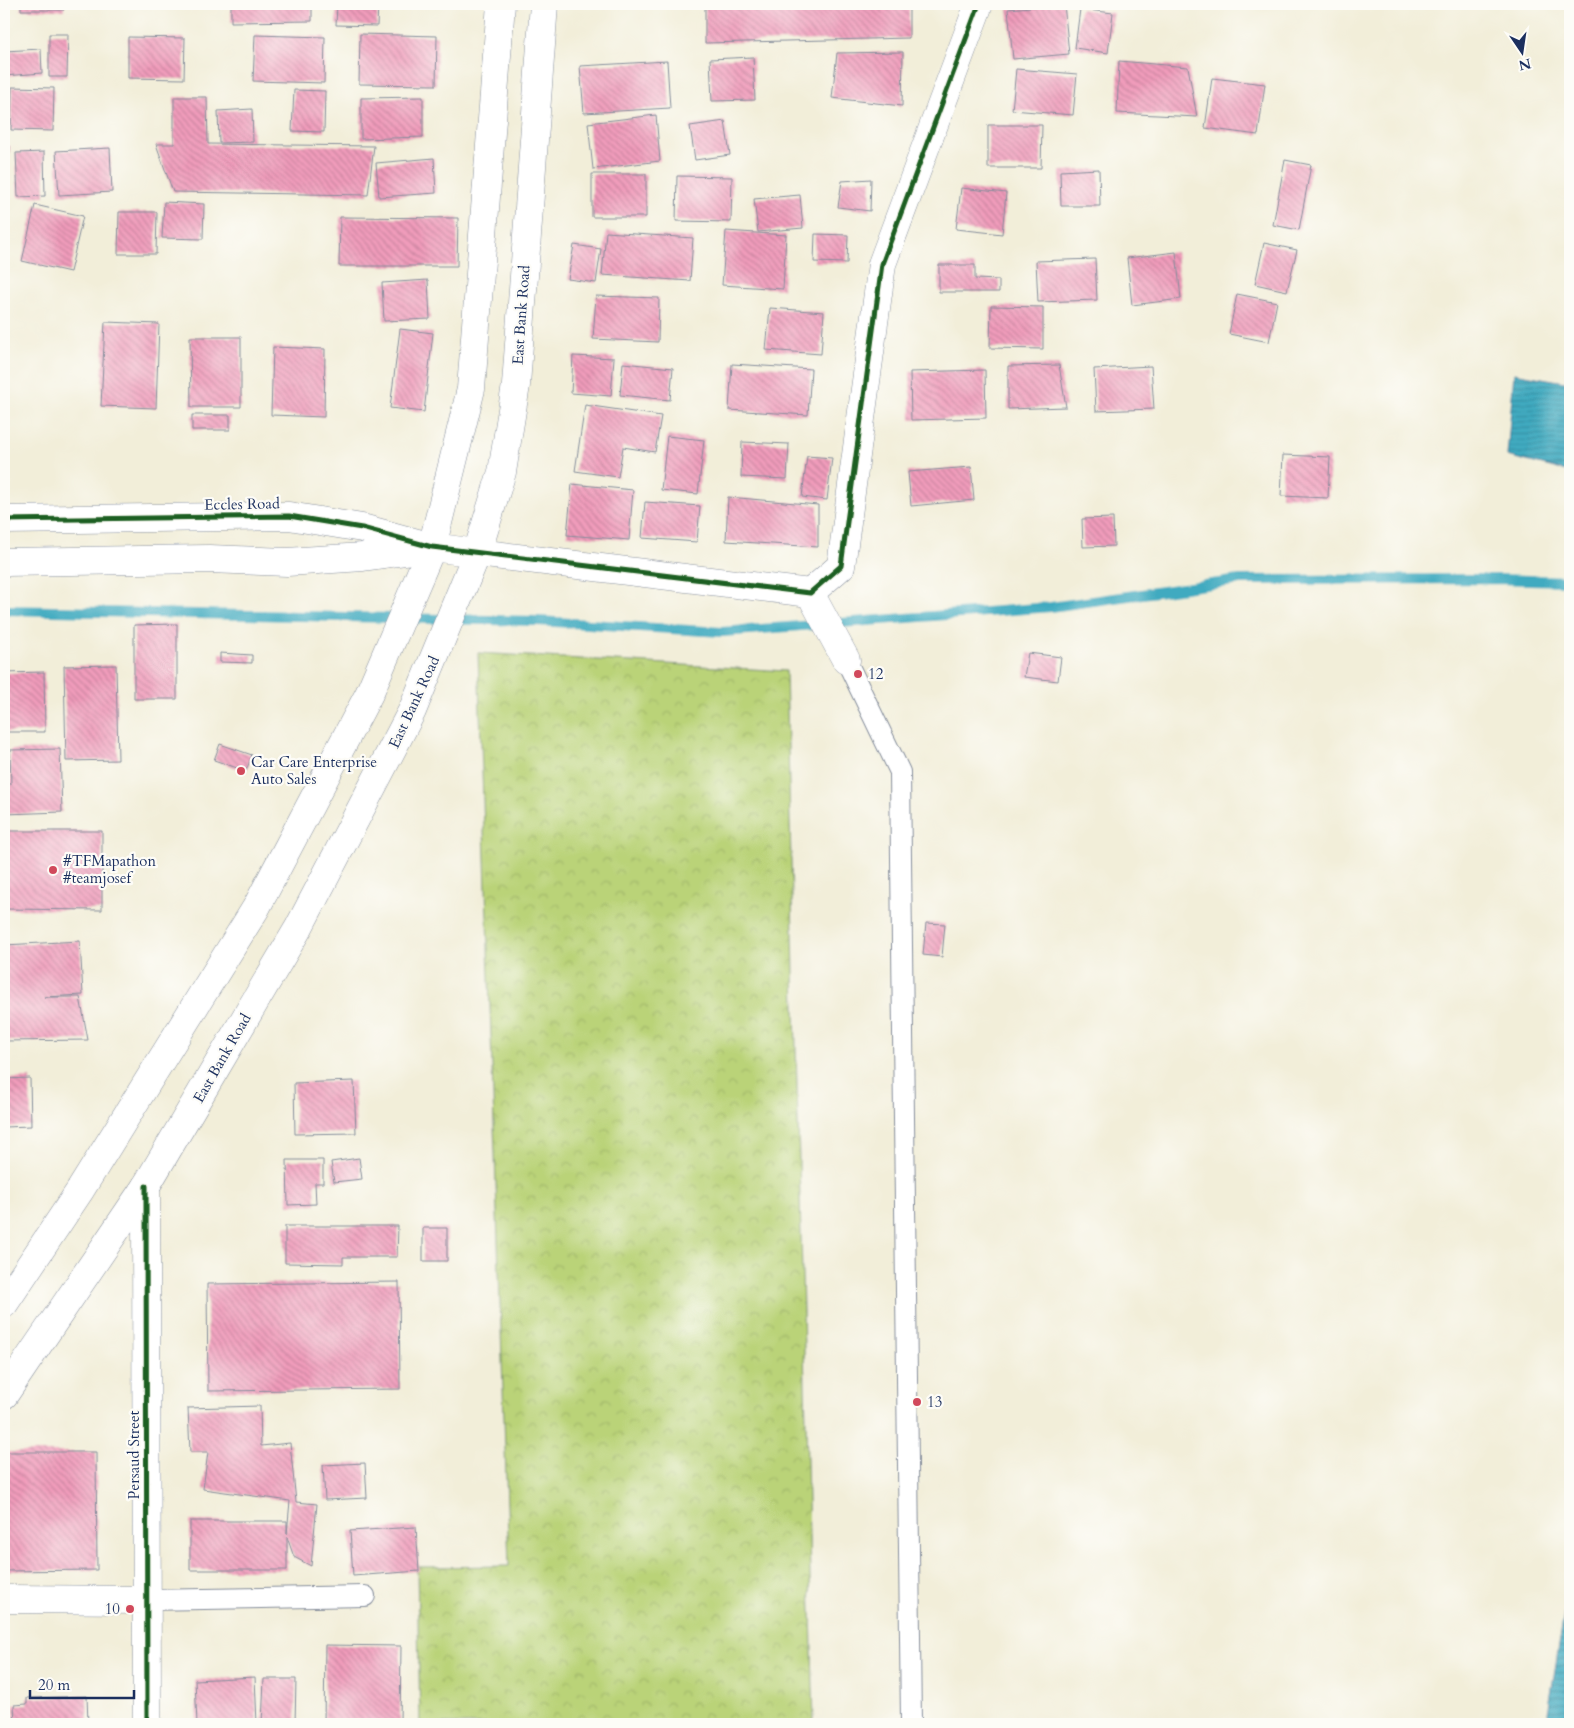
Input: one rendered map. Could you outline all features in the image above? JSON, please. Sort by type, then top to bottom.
[{"type":"main road","points":[[4,1304],[79,1192],[256,908],[369,694],[416,580],[432,547],[471,388],[501,4]]},
{"type":"main road","name":"East Bank Road","points":[[4,1395],[146,1186],[299,927],[412,710],[462,592],[477,553],[502,472],[516,385],[544,4]]},
{"type":"main road","points":[[846,660],[810,593],[841,566],[882,264],[979,4]]},
{"type":"main road","name":"Eccles Road","points":[[4,520],[289,516],[362,528],[432,547],[810,593]]},
{"type":"main road","name":"Eccles Road","points":[[4,562],[209,559],[287,562],[363,557],[432,547]]},
{"type":"main road","name":"Persaud Street","points":[[146,1186],[146,1600],[148,1724]]},
{"type":"main road","points":[[4,1599],[146,1600]]},
{"type":"lane","points":[[846,660],[900,772],[911,1724]]},
{"type":"lane","points":[[146,1600],[365,1596]]},
{"type":"green space","points":[[478,653],[786,671],[814,1724],[420,1724],[417,1567],[509,1566]]},
{"type":"water","points":[[1514,373],[1570,383],[1570,472],[1507,456]]},
{"type":"water","points":[[1570,1578],[1570,1724],[1546,1724]]},
{"type":"building","points":[[21,4],[64,4],[64,10],[21,10]]},
{"type":"building","points":[[231,4],[312,4],[312,21],[231,22]]},
{"type":"building","points":[[337,4],[378,4],[377,26],[336,25]]},
{"type":"building","points":[[705,4],[909,4],[909,38],[705,43]]},
{"type":"building","points":[[1064,4],[1069,54],[1013,59],[1008,9]]},
{"type":"building","points":[[1080,9],[1113,13],[1108,53],[1075,48]]},
{"type":"building","points":[[49,34],[68,34],[67,77],[49,77]]},
{"type":"building","points":[[360,34],[437,36],[436,85],[359,84]]},
{"type":"building","points":[[255,35],[325,37],[324,83],[253,81]]},
{"type":"building","points":[[128,37],[185,38],[184,79],[128,78]]},
{"type":"building","points":[[41,49],[42,73],[4,76],[4,51]]},
{"type":"building","points":[[903,52],[902,106],[832,98],[837,53]]},
{"type":"building","points":[[753,57],[755,100],[712,101],[710,59]]},
{"type":"building","points":[[667,61],[670,108],[584,113],[580,66]]},
{"type":"building","points":[[1119,61],[1188,67],[1197,117],[1117,113]]},
{"type":"building","points":[[1016,69],[1077,74],[1073,115],[1012,110]]},
{"type":"building","points":[[1212,78],[1265,84],[1258,135],[1205,128]]},
{"type":"building","points":[[12,87],[54,88],[53,131],[11,130]]},
{"type":"building","points":[[294,90],[325,91],[324,132],[292,131]]},
{"type":"building","points":[[174,97],[207,97],[208,144],[374,146],[368,195],[173,192],[156,144],[174,144]]},
{"type":"building","points":[[423,97],[423,137],[361,139],[361,98]]},
{"type":"building","points":[[252,109],[253,142],[219,143],[218,111]]},
{"type":"building","points":[[656,115],[660,161],[593,169],[588,123]]},
{"type":"building","points":[[725,121],[730,155],[695,160],[690,126]]},
{"type":"building","points":[[988,125],[1042,125],[1041,168],[988,168]]},
{"type":"building","points":[[4,146],[10,146],[7,187],[4,187]]},
{"type":"building","points":[[110,148],[112,192],[59,195],[56,151]]},
{"type":"building","points":[[44,152],[45,196],[18,197],[16,153]]},
{"type":"building","points":[[434,158],[436,193],[379,197],[376,163]]},
{"type":"building","points":[[1285,160],[1311,165],[1299,230],[1273,225]]},
{"type":"building","points":[[1099,169],[1100,206],[1061,206],[1060,171]]},
{"type":"building","points":[[592,174],[646,174],[646,217],[592,217]]},
{"type":"building","points":[[677,176],[732,177],[731,222],[676,221]]},
{"type":"building","points":[[871,179],[870,211],[838,207],[842,181]]},
{"type":"building","points":[[961,188],[1006,193],[1002,234],[956,229]]},
{"type":"building","points":[[800,195],[803,228],[758,232],[754,199]]},
{"type":"building","points":[[164,202],[204,204],[203,239],[162,238]]},
{"type":"building","points":[[35,205],[83,216],[70,272],[22,261]]},
{"type":"building","points":[[119,212],[157,212],[156,254],[118,254]]},
{"type":"building","points":[[340,217],[458,218],[457,266],[339,266]]},
{"type":"building","points":[[726,231],[786,235],[783,289],[722,285]]},
{"type":"building","points":[[606,232],[693,238],[690,281],[602,275]]},
{"type":"building","points":[[815,234],[848,235],[847,263],[814,262]]},
{"type":"building","points":[[1264,243],[1297,250],[1287,291],[1255,284]]},
{"type":"building","points":[[574,245],[601,249],[596,283],[568,279]]},
{"type":"building","points":[[1176,252],[1181,299],[1132,305],[1127,258]]},
{"type":"building","points":[[1095,259],[1097,300],[1038,302],[1036,261]]},
{"type":"building","points":[[939,265],[975,265],[975,279],[999,280],[999,292],[939,292]]},
{"type":"building","points":[[428,280],[430,319],[384,321],[382,283]]},
{"type":"building","points":[[1237,294],[1277,302],[1269,342],[1229,334]]},
{"type":"building","points":[[596,296],[659,298],[658,342],[593,339]]},
{"type":"building","points":[[991,306],[1043,307],[1043,349],[990,348]]},
{"type":"building","points":[[770,308],[824,312],[821,354],[766,350]]},
{"type":"building","points":[[105,322],[159,324],[156,408],[101,406]]},
{"type":"building","points":[[400,329],[433,333],[424,412],[390,408]]},
{"type":"building","points":[[190,337],[241,337],[241,407],[191,407]]},
{"type":"building","points":[[273,347],[325,349],[324,417],[271,415]]},
{"type":"building","points":[[573,356],[614,358],[611,396],[571,393]]},
{"type":"building","points":[[623,363],[673,368],[670,400],[620,395]]},
{"type":"building","points":[[732,364],[811,369],[808,415],[729,410]]},
{"type":"building","points":[[1059,365],[1066,407],[1008,409],[1008,366]]},
{"type":"building","points":[[1151,366],[1154,409],[1096,411],[1094,369]]},
{"type":"building","points":[[985,370],[986,418],[911,420],[910,372]]},
{"type":"building","points":[[585,405],[661,416],[655,452],[623,447],[618,477],[575,471]]},
{"type":"building","points":[[192,415],[230,415],[230,430],[192,430]]},
{"type":"building","points":[[667,436],[704,440],[698,494],[661,490]]},
{"type":"building","points":[[742,442],[789,444],[787,479],[741,477]]},
{"type":"building","points":[[1283,455],[1330,457],[1328,498],[1281,496]]},
{"type":"building","points":[[807,456],[832,458],[827,500],[802,497]]},
{"type":"building","points":[[971,467],[974,500],[911,506],[908,472]]},
{"type":"building","points":[[572,484],[633,490],[629,540],[567,535]]},
{"type":"building","points":[[728,497],[818,505],[818,547],[726,541]]},
{"type":"building","points":[[645,502],[700,506],[697,542],[642,538]]},
{"type":"building","points":[[1113,518],[1114,546],[1083,547],[1082,519]]},
{"type":"building","points":[[177,624],[177,699],[134,699],[134,625]]},
{"type":"building","points":[[220,653],[252,655],[252,663],[220,662]]},
{"type":"building","points":[[1028,653],[1061,657],[1058,681],[1024,677]]},
{"type":"building","points":[[116,665],[118,760],[66,761],[64,666]]},
{"type":"building","points":[[44,672],[45,732],[4,732],[4,673]]},
{"type":"building","points":[[220,744],[252,755],[246,771],[214,760]]},
{"type":"building","points":[[60,749],[62,812],[5,814],[4,784],[11,784],[10,750]]},
{"type":"building","name":"#TFMapathon #teamjosef","points":[[4,831],[102,831],[102,910],[4,909]]},
{"type":"building","points":[[926,923],[945,924],[942,957],[923,955]]},
{"type":"building","points":[[80,941],[83,995],[44,997],[80,997],[88,1040],[4,1041],[4,945]]},
{"type":"building","points":[[30,1078],[31,1126],[4,1127],[4,1079]]},
{"type":"building","points":[[354,1081],[356,1133],[295,1134],[294,1083]]},
{"type":"building","points":[[359,1158],[362,1179],[334,1182],[331,1162]]},
{"type":"building","points":[[287,1160],[323,1160],[323,1183],[315,1183],[316,1204],[288,1205]]},
{"type":"building","points":[[285,1226],[398,1226],[397,1257],[343,1257],[343,1264],[285,1263]]},
{"type":"building","points":[[423,1228],[447,1228],[447,1261],[423,1261]]},
{"type":"building","points":[[399,1282],[400,1389],[208,1391],[207,1284]]},
{"type":"building","points":[[260,1406],[261,1446],[290,1443],[296,1502],[317,1504],[311,1566],[294,1557],[287,1537],[287,1570],[190,1570],[190,1521],[287,1521],[287,1534],[290,1501],[203,1489],[208,1452],[190,1452],[188,1408]]},
{"type":"building","points":[[4,1452],[96,1452],[97,1570],[4,1571]]},
{"type":"building","points":[[365,1463],[367,1498],[325,1500],[323,1465]]},
{"type":"building","points":[[416,1527],[419,1571],[353,1576],[350,1531]]},
{"type":"building","points":[[325,1645],[401,1646],[400,1724],[324,1724]]},
{"type":"building","points":[[255,1677],[257,1724],[197,1724],[195,1680]]},
{"type":"building","points":[[264,1679],[296,1679],[295,1724],[262,1724]]},
{"type":"building","points":[[87,1696],[88,1724],[15,1724],[14,1705],[27,1704],[27,1698]]},
{"type":"waterway","points":[[4,610],[538,621],[722,632],[1051,607],[1240,580],[1496,579],[1570,581]]},
{"type":"cycle path","points":[[4,520],[289,516],[362,528],[432,547],[810,593],[841,566],[882,264],[979,4]]},
{"type":"cycle path","points":[[146,1186],[147,1724]]},
{"type":"place","name":"12","points":[[858,674]]},
{"type":"place","name":"Car Care Enterprise Auto Sales","points":[[241,771]]},
{"type":"place","name":"#TFMapathon #teamjosef","points":[[53,870]]},
{"type":"place","name":"13","points":[[917,1402]]},
{"type":"place","name":"10","points":[[130,1609]]}]
